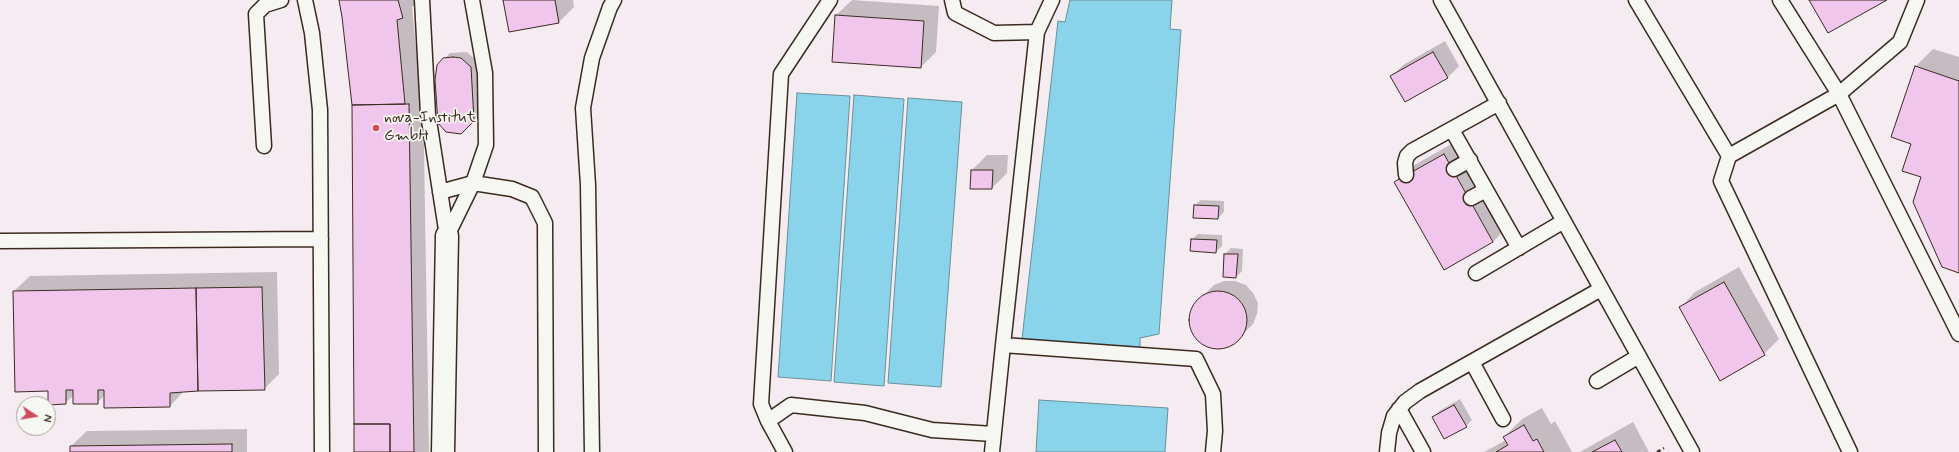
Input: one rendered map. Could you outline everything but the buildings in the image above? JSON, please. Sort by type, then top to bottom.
[{"type":"street","points":[[443,452],[447,236]]},
{"type":"lane","points":[[264,146],[256,14],[265,5],[281,0]]},
{"type":"lane","points":[[305,0],[312,33],[320,110],[322,452]]},
{"type":"lane","points":[[422,0],[428,114],[447,236]]},
{"type":"lane","points":[[447,236],[474,183],[486,145],[485,73],[472,0]]},
{"type":"lane","points":[[592,452],[588,185],[583,108],[592,58],[610,7],[614,0]]},
{"type":"lane","points":[[785,452],[768,421],[761,404],[781,74],[830,0]]},
{"type":"lane","points":[[952,0],[955,12],[994,34],[1037,32]]},
{"type":"lane","points":[[992,452],[1037,32],[1052,0]]},
{"type":"lane","points":[[1441,0],[1692,452]]},
{"type":"lane","points":[[1636,0],[1729,156]]},
{"type":"lane","points":[[1780,0],[1839,94],[1959,334]]},
{"type":"lane","points":[[1850,452],[1720,181],[1729,156],[1839,94],[1900,42],[1916,0]]},
{"type":"lane","points":[[1406,175],[1405,163],[1412,151],[1498,103]]},
{"type":"lane","points":[[1452,130],[1519,248]]},
{"type":"lane","points":[[1454,169],[1470,160]]},
{"type":"lane","points":[[440,192],[474,183],[512,189],[532,197],[545,223],[546,452]]},
{"type":"lane","points":[[1471,198],[1486,190]]},
{"type":"lane","points":[[1476,274],[1564,222]]},
{"type":"lane","points":[[0,241],[321,238]]},
{"type":"lane","points":[[1387,452],[1388,433],[1394,416],[1405,402],[1420,391],[1601,289]]},
{"type":"lane","points":[[1003,345],[1196,359],[1213,394],[1215,431],[1213,452]]},
{"type":"lane","points":[[1597,381],[1639,356]]},
{"type":"lane","points":[[1472,362],[1503,419]]},
{"type":"lane","points":[[768,421],[792,405],[865,413],[932,430],[993,434]]},
{"type":"lane","points":[[1399,409],[1423,452]]},
{"type":"water","points":[[1070,0],[1172,0],[1170,29],[1181,30],[1159,334],[1140,338],[1140,351],[1022,339],[1058,21],[1065,22]]},
{"type":"water","points":[[797,93],[850,96],[831,381],[778,377]]},
{"type":"water","points":[[854,95],[904,99],[884,386],[834,382]]},
{"type":"water","points":[[908,98],[962,102],[941,387],[888,383]]},
{"type":"water","points":[[1039,400],[1168,408],[1165,452],[1036,452]]},
{"type":"place","name":"nova-Institut GmbH","points":[[376,128]]}]
